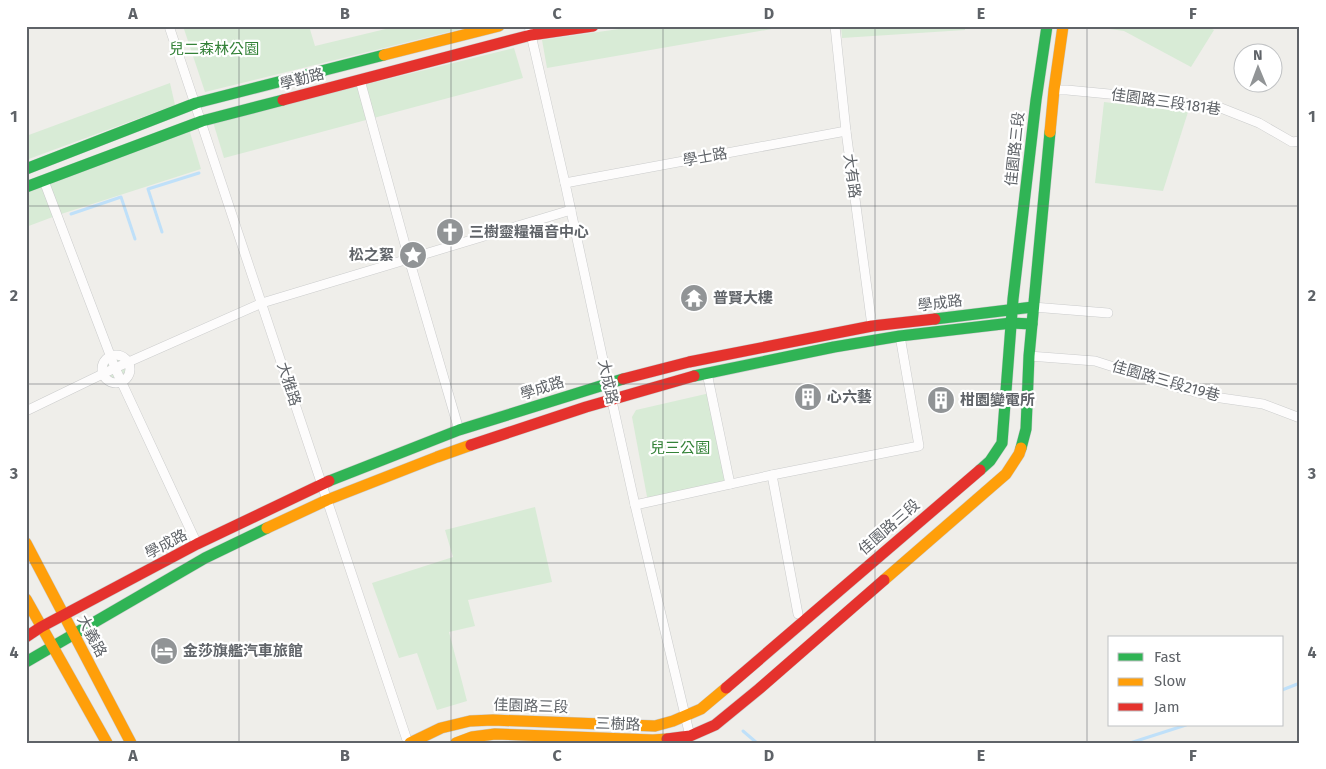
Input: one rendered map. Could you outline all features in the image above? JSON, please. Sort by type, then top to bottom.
[{"type":"street","name":"大雅路","points":[[169,26],[409,743]]},
{"type":"street","name":"學勤路","points":[[26,169],[196,103],[498,26]]},
{"type":"street","name":"學勤路","points":[[26,187],[202,121],[360,80],[530,31],[593,26]]},
{"type":"street","name":"大有路","points":[[835,26],[846,131],[872,326]]},
{"type":"street","name":"佳園路三段","points":[[409,743],[441,728],[470,721],[492,720],[655,726],[685,717],[701,709],[990,461],[1002,442],[1012,309],[1036,100],[1047,26]]},
{"type":"street","points":[[690,736],[716,725],[759,689],[1006,474],[1019,454],[1026,429],[1033,307],[1054,90],[1063,26]]},
{"type":"street","name":"大成路","points":[[530,31],[635,504],[690,736]]},
{"type":"street","points":[[360,80],[409,259],[459,430]]},
{"type":"street","name":"佳園路三段181巷","points":[[1054,90],[1151,98],[1221,108],[1259,123],[1292,142],[1300,141]]},
{"type":"street","name":"學士路","points":[[565,183],[846,131]]},
{"type":"street","points":[[44,180],[116,368],[197,544]]},
{"type":"street","points":[[26,411],[129,362],[262,303],[571,210]]},
{"type":"street","name":"學成路","points":[[26,637],[41,627],[197,544],[322,484],[459,430],[608,383],[688,362],[872,326],[1033,307],[1108,314]]},
{"type":"street","name":"學成路","points":[[26,662],[205,558],[327,500],[437,457],[612,399],[707,373],[834,347],[900,336],[1011,323],[1032,324]]},
{"type":"street","points":[[635,504],[772,474],[920,446],[900,336]]},
{"type":"street","points":[[120,355],[129,362],[129,375],[122,381],[113,382],[107,380],[103,374],[103,363],[111,356],[120,355]]},
{"type":"street","name":"佳園路三段219巷","points":[[1029,356],[1095,361],[1214,397],[1263,404],[1300,418]]},
{"type":"street","points":[[707,373],[730,484]]},
{"type":"street","points":[[772,474],[798,614]]},
{"type":"street","name":"大義路","points":[[26,543],[131,743]]},
{"type":"street","points":[[26,599],[107,743]]},
{"type":"street","name":"三樹路","points":[[456,743],[472,737],[495,734],[653,740],[690,736]]},
{"type":"green space","name":"兒二森林公園","points":[[183,26],[309,26],[315,46],[398,26],[473,26],[205,92]]},
{"type":"green space","points":[[640,26],[789,26],[547,68],[542,40]]},
{"type":"green space","points":[[841,26],[965,26],[965,30],[842,38]]},
{"type":"green space","points":[[1089,26],[1206,26],[1214,30],[1191,67],[1124,31]]},
{"type":"green space","points":[[514,48],[523,78],[224,158],[213,122]]},
{"type":"green space","points":[[170,83],[175,105],[26,160],[26,136]]},
{"type":"green space","points":[[1104,102],[1188,112],[1163,191],[1095,183]]},
{"type":"green space","points":[[189,129],[201,169],[26,227],[26,193]]},
{"type":"green space","points":[[116,355],[126,359],[130,369],[126,379],[116,383],[106,379],[102,369],[106,359]]},
{"type":"green space","name":"兒三公園","points":[[710,393],[730,484],[648,502],[632,417],[636,410]]},
{"type":"green space","points":[[535,507],[552,582],[468,600],[475,626],[449,632],[467,701],[437,710],[417,653],[399,658],[372,583],[453,557],[445,530]]},
{"type":"waterway","points":[[162,232],[148,189],[199,173]]},
{"type":"waterway","points":[[71,214],[121,197],[135,239]]},
{"type":"waterway","points":[[1284,689],[1300,683]]},
{"type":"waterway","points":[[1130,743],[1183,726]]},
{"type":"waterway","points":[[743,731],[757,743]]},
{"type":"traffic: fast","points":[[980,470],[990,461],[1002,443],[1013,299],[1036,100],[1047,26]]},
{"type":"traffic: fast","points":[[26,169],[196,103],[384,55]]},
{"type":"traffic: fast","points":[[26,187],[202,121],[283,100]]},
{"type":"traffic: fast","points":[[1021,448],[1026,429],[1029,356],[1050,132]]},
{"type":"traffic: fast","points":[[935,319],[1033,307]]},
{"type":"traffic: fast","points":[[694,376],[834,347],[900,336],[1011,323],[1032,324]]},
{"type":"traffic: fast","points":[[329,481],[459,430],[623,379]]},
{"type":"traffic: fast","points":[[26,662],[205,558],[267,528]]},
{"type":"traffic: slow","points":[[384,55],[499,26]]},
{"type":"traffic: slow","points":[[1050,132],[1063,26]]},
{"type":"traffic: slow","points":[[267,528],[327,500],[471,445]]},
{"type":"traffic: slow","points":[[884,580],[1006,474],[1021,448]]},
{"type":"traffic: slow","points":[[26,543],[131,743]]},
{"type":"traffic: slow","points":[[26,599],[107,743]]},
{"type":"traffic: slow","points":[[410,743],[441,728],[470,721],[493,720],[655,726],[673,721],[701,709],[726,688]]},
{"type":"traffic: slow","points":[[456,743],[472,737],[495,734],[667,739]]},
{"type":"traffic: jam","points":[[283,100],[531,35],[593,26]]},
{"type":"traffic: jam","points":[[623,379],[689,362],[872,326],[935,319]]},
{"type":"traffic: jam","points":[[471,445],[586,407],[694,376]]},
{"type":"traffic: jam","points":[[726,688],[980,470]]},
{"type":"traffic: jam","points":[[26,637],[41,627],[197,544],[329,481]]},
{"type":"traffic: jam","points":[[667,739],[690,736],[715,725],[884,580]]},
{"type":"place","name":"三樹靈糧福音中心","points":[[450,232]]},
{"type":"place","name":"松之絮","points":[[413,255]]},
{"type":"place","name":"普賢大樓","points":[[694,298]]},
{"type":"place","name":"心六藝","points":[[808,397]]},
{"type":"place","name":"柑園變電所","points":[[941,400]]},
{"type":"place","name":"金莎旗艦汽車旅館","points":[[164,651]]}]
